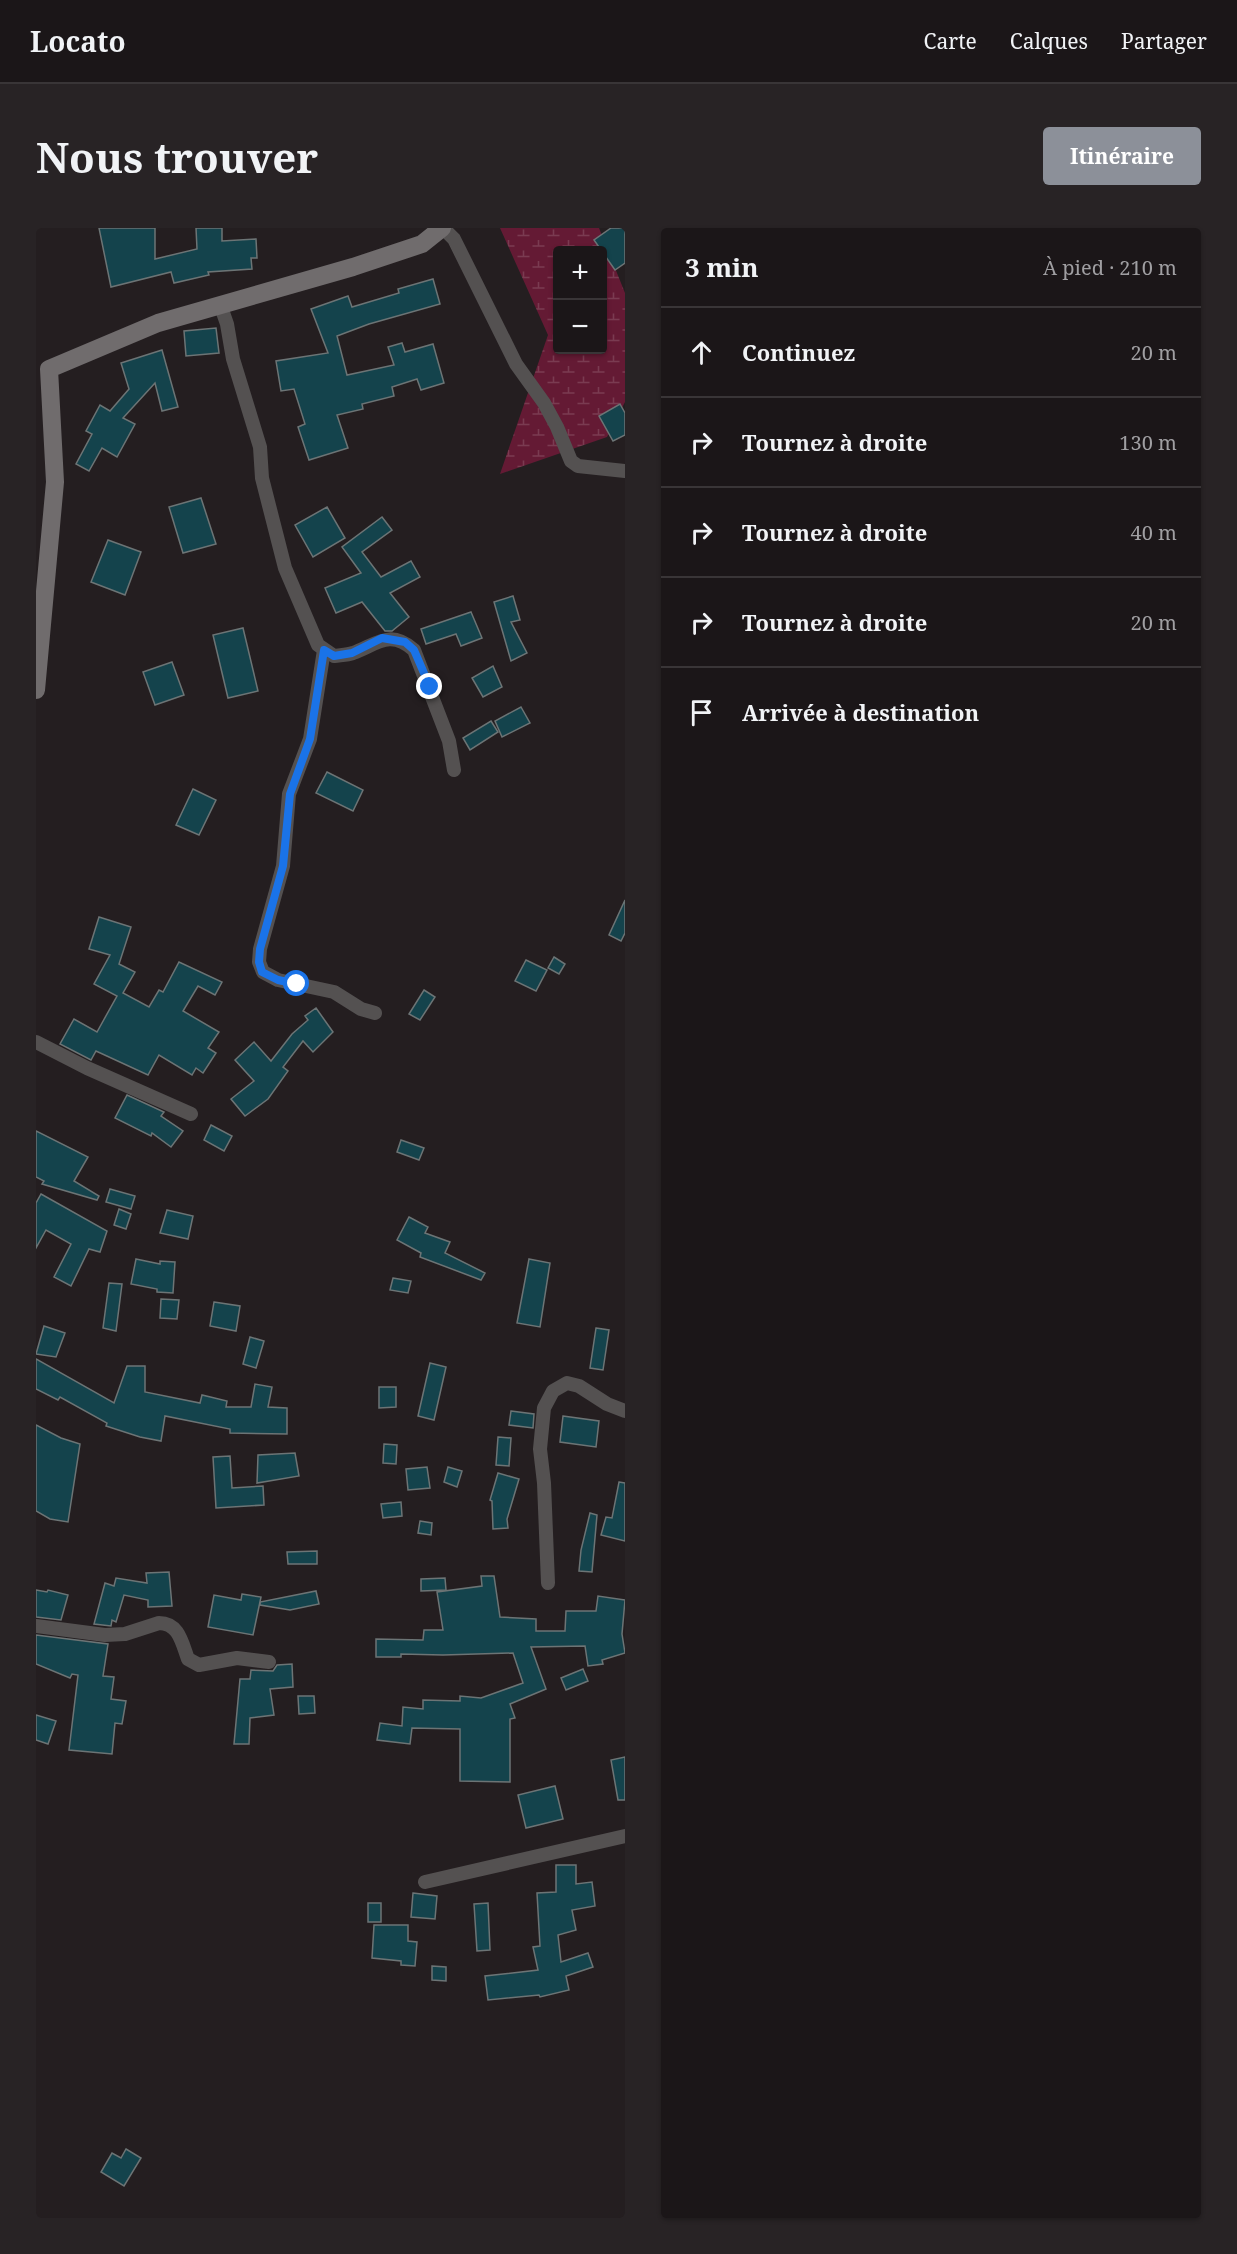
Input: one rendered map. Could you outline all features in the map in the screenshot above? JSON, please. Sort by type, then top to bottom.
[{"type":"street","points":[[36,690],[55,482],[42,370],[158,323],[389,256],[422,244],[443,228],[454,239],[516,363],[557,427],[571,461],[578,466],[625,471]]},
{"type":"street","points":[[220,304],[227,324],[233,359],[260,447],[262,478],[285,568],[318,645],[334,656],[352,653],[382,638],[405,642],[414,650],[449,741],[454,770]]},
{"type":"street","points":[[324,650],[310,739],[290,794],[283,866],[263,938],[259,962],[262,972],[278,980],[334,992],[361,1009],[375,1013]]},
{"type":"street","points":[[36,1042],[87,1068],[191,1114]]},
{"type":"street","points":[[548,1583],[544,1482],[540,1449],[544,1408],[553,1391],[567,1383],[579,1386],[607,1404],[625,1411]]},
{"type":"street","points":[[36,1626],[105,1635],[125,1634],[165,1623],[172,1625],[180,1637],[188,1659],[199,1665],[237,1658],[269,1662]]},
{"type":"street","points":[[425,1882],[625,1836]]},
{"type":"green space","points":[[500,228],[599,228],[606,246],[553,246],[553,354],[607,354],[607,248],[625,293],[625,402],[607,437],[500,474],[548,335]]},
{"type":"building","points":[[99,228],[155,228],[155,259],[197,249],[196,228],[222,228],[222,241],[256,239],[257,258],[251,258],[252,269],[208,272],[209,275],[174,283],[171,272],[111,287]]},
{"type":"building","points":[[611,228],[625,228],[625,263],[615,270],[607,259],[607,246],[598,246],[594,240]]},
{"type":"building","points":[[433,279],[440,304],[369,324],[337,336],[347,375],[394,365],[388,347],[402,343],[405,352],[433,344],[444,383],[421,390],[417,379],[392,387],[394,396],[362,404],[363,409],[337,415],[348,448],[309,460],[298,427],[305,424],[294,389],[281,391],[276,361],[328,353],[311,309],[348,296],[352,307],[399,293],[398,289]]},
{"type":"building","points":[[216,328],[219,353],[186,356],[184,331]]},
{"type":"building","points":[[162,350],[178,407],[162,411],[155,383],[123,418],[135,424],[117,457],[102,448],[89,471],[76,464],[92,434],[86,431],[100,405],[110,411],[129,389],[121,363]]},
{"type":"building","points":[[620,404],[625,413],[625,435],[613,441],[599,416]]},
{"type":"building","points":[[201,498],[216,544],[183,553],[169,507]]},
{"type":"building","points":[[327,507],[345,538],[313,557],[295,525]]},
{"type":"building","points":[[382,517],[392,530],[362,552],[381,577],[411,561],[420,577],[390,593],[409,617],[392,631],[385,631],[362,602],[336,613],[325,588],[361,573],[342,547]]},
{"type":"building","points":[[108,540],[141,552],[125,595],[91,582]]},
{"type":"building","points":[[513,596],[520,620],[511,622],[527,653],[511,661],[494,602]]},
{"type":"building","points":[[471,612],[482,638],[461,646],[456,634],[426,644],[421,629]]},
{"type":"building","points":[[243,628],[258,691],[228,698],[213,635]]},
{"type":"building","points":[[172,662],[184,695],[155,705],[143,672]]},
{"type":"building","points":[[493,666],[502,687],[483,697],[472,678]]},
{"type":"building","points":[[521,707],[530,723],[502,737],[495,721]]},
{"type":"building","points":[[491,721],[498,732],[470,750],[463,738]]},
{"type":"building","points":[[327,772],[363,790],[353,811],[316,793]]},
{"type":"building","points":[[193,789],[216,800],[199,835],[176,825]]},
{"type":"building","points":[[625,900],[625,933],[621,941],[609,935]]},
{"type":"building","points":[[99,917],[131,927],[119,964],[135,972],[123,993],[149,1007],[159,990],[163,992],[179,962],[222,982],[215,995],[198,986],[183,1011],[219,1032],[208,1048],[216,1053],[203,1073],[196,1068],[192,1075],[159,1055],[148,1075],[96,1051],[91,1060],[60,1044],[74,1019],[97,1032],[117,996],[94,984],[110,955],[89,949]]},
{"type":"building","points":[[554,957],[565,964],[559,974],[548,968]]},
{"type":"building","points":[[526,960],[547,970],[536,991],[515,981]]},
{"type":"building","points":[[424,990],[435,997],[420,1020],[409,1014]]},
{"type":"building","points":[[316,1008],[333,1032],[313,1052],[303,1041],[283,1067],[288,1071],[268,1099],[245,1116],[231,1099],[254,1081],[235,1060],[254,1042],[271,1061],[292,1034],[308,1020],[305,1016]]},
{"type":"building","points":[[127,1095],[164,1112],[161,1116],[183,1131],[171,1147],[152,1133],[151,1136],[115,1118]]},
{"type":"building","points":[[211,1125],[232,1136],[224,1151],[204,1140]]},
{"type":"building","points":[[36,1131],[88,1157],[74,1181],[99,1196],[97,1200],[42,1184],[44,1181],[36,1177]]},
{"type":"building","points":[[401,1140],[424,1148],[419,1160],[397,1152]]},
{"type":"building","points":[[110,1189],[135,1196],[131,1209],[106,1202]]},
{"type":"building","points":[[41,1194],[107,1231],[100,1252],[89,1249],[71,1286],[54,1277],[71,1244],[46,1230],[36,1248],[36,1203]]},
{"type":"building","points":[[119,1209],[131,1214],[126,1229],[114,1225]]},
{"type":"building","points":[[167,1210],[193,1216],[188,1239],[160,1233]]},
{"type":"building","points":[[409,1217],[428,1227],[425,1233],[450,1242],[445,1253],[485,1273],[481,1280],[420,1257],[421,1253],[397,1240]]},
{"type":"building","points":[[136,1259],[160,1264],[160,1261],[175,1262],[173,1293],[157,1292],[157,1289],[131,1284]]},
{"type":"building","points":[[529,1259],[550,1263],[540,1327],[517,1323]]},
{"type":"building","points":[[393,1278],[411,1281],[408,1293],[390,1290]]},
{"type":"building","points":[[109,1283],[122,1284],[116,1331],[103,1328]]},
{"type":"building","points":[[161,1299],[179,1300],[177,1319],[160,1318]]},
{"type":"building","points":[[214,1302],[240,1306],[236,1331],[210,1326]]},
{"type":"building","points":[[44,1326],[65,1333],[56,1357],[36,1354]]},
{"type":"building","points":[[596,1328],[609,1330],[603,1370],[590,1368]]},
{"type":"building","points":[[250,1337],[264,1341],[256,1368],[243,1364]]},
{"type":"building","points":[[36,1359],[114,1403],[127,1366],[145,1366],[145,1392],[200,1403],[202,1395],[227,1401],[226,1407],[251,1407],[255,1384],[272,1387],[268,1407],[287,1408],[287,1434],[230,1433],[230,1429],[165,1416],[161,1441],[140,1437],[106,1426],[107,1423],[60,1397],[58,1400],[36,1389]]},
{"type":"building","points":[[430,1363],[446,1367],[434,1420],[418,1416]]},
{"type":"building","points":[[379,1387],[396,1387],[396,1407],[379,1408]]},
{"type":"building","points":[[511,1411],[534,1414],[533,1428],[509,1425]]},
{"type":"building","points":[[563,1416],[599,1421],[596,1447],[560,1442]]},
{"type":"building","points":[[36,1425],[61,1438],[80,1444],[68,1522],[50,1519],[36,1511]]},
{"type":"building","points":[[498,1437],[511,1438],[509,1466],[496,1465]]},
{"type":"building","points":[[384,1444],[397,1445],[396,1464],[383,1463]]},
{"type":"building","points":[[295,1453],[299,1476],[257,1483],[258,1455]]},
{"type":"building","points":[[230,1456],[232,1488],[263,1486],[264,1505],[216,1508],[213,1457]]},
{"type":"building","points":[[427,1467],[430,1488],[408,1490],[406,1469]]},
{"type":"building","points":[[448,1467],[462,1471],[457,1487],[444,1482]]},
{"type":"building","points":[[498,1473],[519,1479],[507,1519],[508,1528],[493,1529],[492,1501],[490,1500]]},
{"type":"building","points":[[619,1482],[625,1483],[625,1541],[601,1535],[606,1517],[612,1518]]},
{"type":"building","points":[[401,1502],[402,1516],[383,1518],[381,1504]]},
{"type":"building","points":[[590,1513],[597,1515],[592,1572],[579,1571],[581,1550]]},
{"type":"building","points":[[420,1521],[432,1523],[431,1535],[418,1533]]},
{"type":"building","points":[[317,1551],[317,1564],[288,1564],[287,1552]]},
{"type":"building","points":[[169,1572],[172,1606],[148,1607],[148,1600],[124,1595],[116,1622],[112,1620],[111,1626],[94,1624],[105,1583],[114,1586],[116,1578],[147,1583],[146,1573]]},
{"type":"building","points":[[481,1576],[494,1576],[500,1617],[536,1619],[536,1631],[565,1631],[566,1611],[596,1611],[598,1596],[625,1600],[622,1634],[625,1653],[602,1660],[603,1664],[588,1666],[585,1646],[531,1647],[546,1689],[510,1704],[515,1718],[510,1719],[510,1782],[460,1781],[460,1729],[412,1728],[410,1744],[377,1740],[380,1723],[402,1726],[403,1707],[423,1709],[423,1700],[460,1701],[460,1696],[481,1698],[523,1683],[513,1653],[401,1654],[401,1657],[376,1657],[376,1639],[423,1640],[424,1630],[443,1630],[437,1592],[482,1586]]},
{"type":"building","points":[[445,1578],[446,1590],[421,1591],[421,1579]]},
{"type":"building","points":[[36,1590],[47,1592],[48,1590],[68,1595],[61,1620],[36,1617]]},
{"type":"building","points":[[316,1591],[319,1604],[290,1610],[260,1605],[260,1602]]},
{"type":"building","points":[[242,1594],[261,1597],[253,1635],[208,1627],[214,1595],[241,1600]]},
{"type":"building","points":[[36,1635],[108,1644],[103,1676],[114,1677],[111,1699],[126,1701],[122,1724],[115,1723],[112,1754],[69,1750],[78,1675],[72,1674],[70,1678],[36,1664]]},
{"type":"building","points":[[292,1664],[293,1687],[270,1689],[274,1715],[250,1718],[249,1744],[234,1744],[240,1679],[250,1679],[251,1670],[273,1671],[277,1665]]},
{"type":"building","points":[[583,1669],[588,1681],[566,1690],[561,1678]]},
{"type":"building","points":[[298,1696],[314,1696],[315,1713],[299,1714]]},
{"type":"building","points":[[36,1715],[56,1721],[48,1744],[36,1740]]},
{"type":"building","points":[[625,1757],[625,1800],[618,1800],[611,1760]]},
{"type":"building","points":[[555,1786],[563,1819],[526,1828],[518,1795]]},
{"type":"building","points":[[556,1865],[576,1865],[576,1884],[592,1882],[595,1906],[572,1910],[576,1930],[558,1935],[561,1962],[588,1953],[593,1967],[566,1976],[569,1990],[540,1997],[539,1995],[488,2000],[485,1976],[538,1970],[533,1947],[540,1946],[537,1893],[556,1892]]},
{"type":"building","points":[[413,1893],[437,1896],[435,1919],[411,1917]]},
{"type":"building","points":[[368,1903],[381,1903],[381,1922],[368,1922]]},
{"type":"building","points":[[488,1903],[490,1950],[477,1951],[474,1904]]},
{"type":"building","points":[[374,1925],[408,1925],[408,1941],[417,1942],[415,1966],[401,1965],[401,1961],[372,1958]]},
{"type":"building","points":[[432,1966],[446,1967],[446,1981],[432,1980]]},
{"type":"building","points":[[126,2149],[141,2158],[124,2186],[101,2172],[112,2153],[121,2158]]},
{"type":"route","points":[[297,984],[278,980],[262,972],[259,962],[260,949],[283,866],[290,794],[310,739],[324,650],[334,656],[352,653],[382,638],[405,642],[414,650],[430,687]]}]
